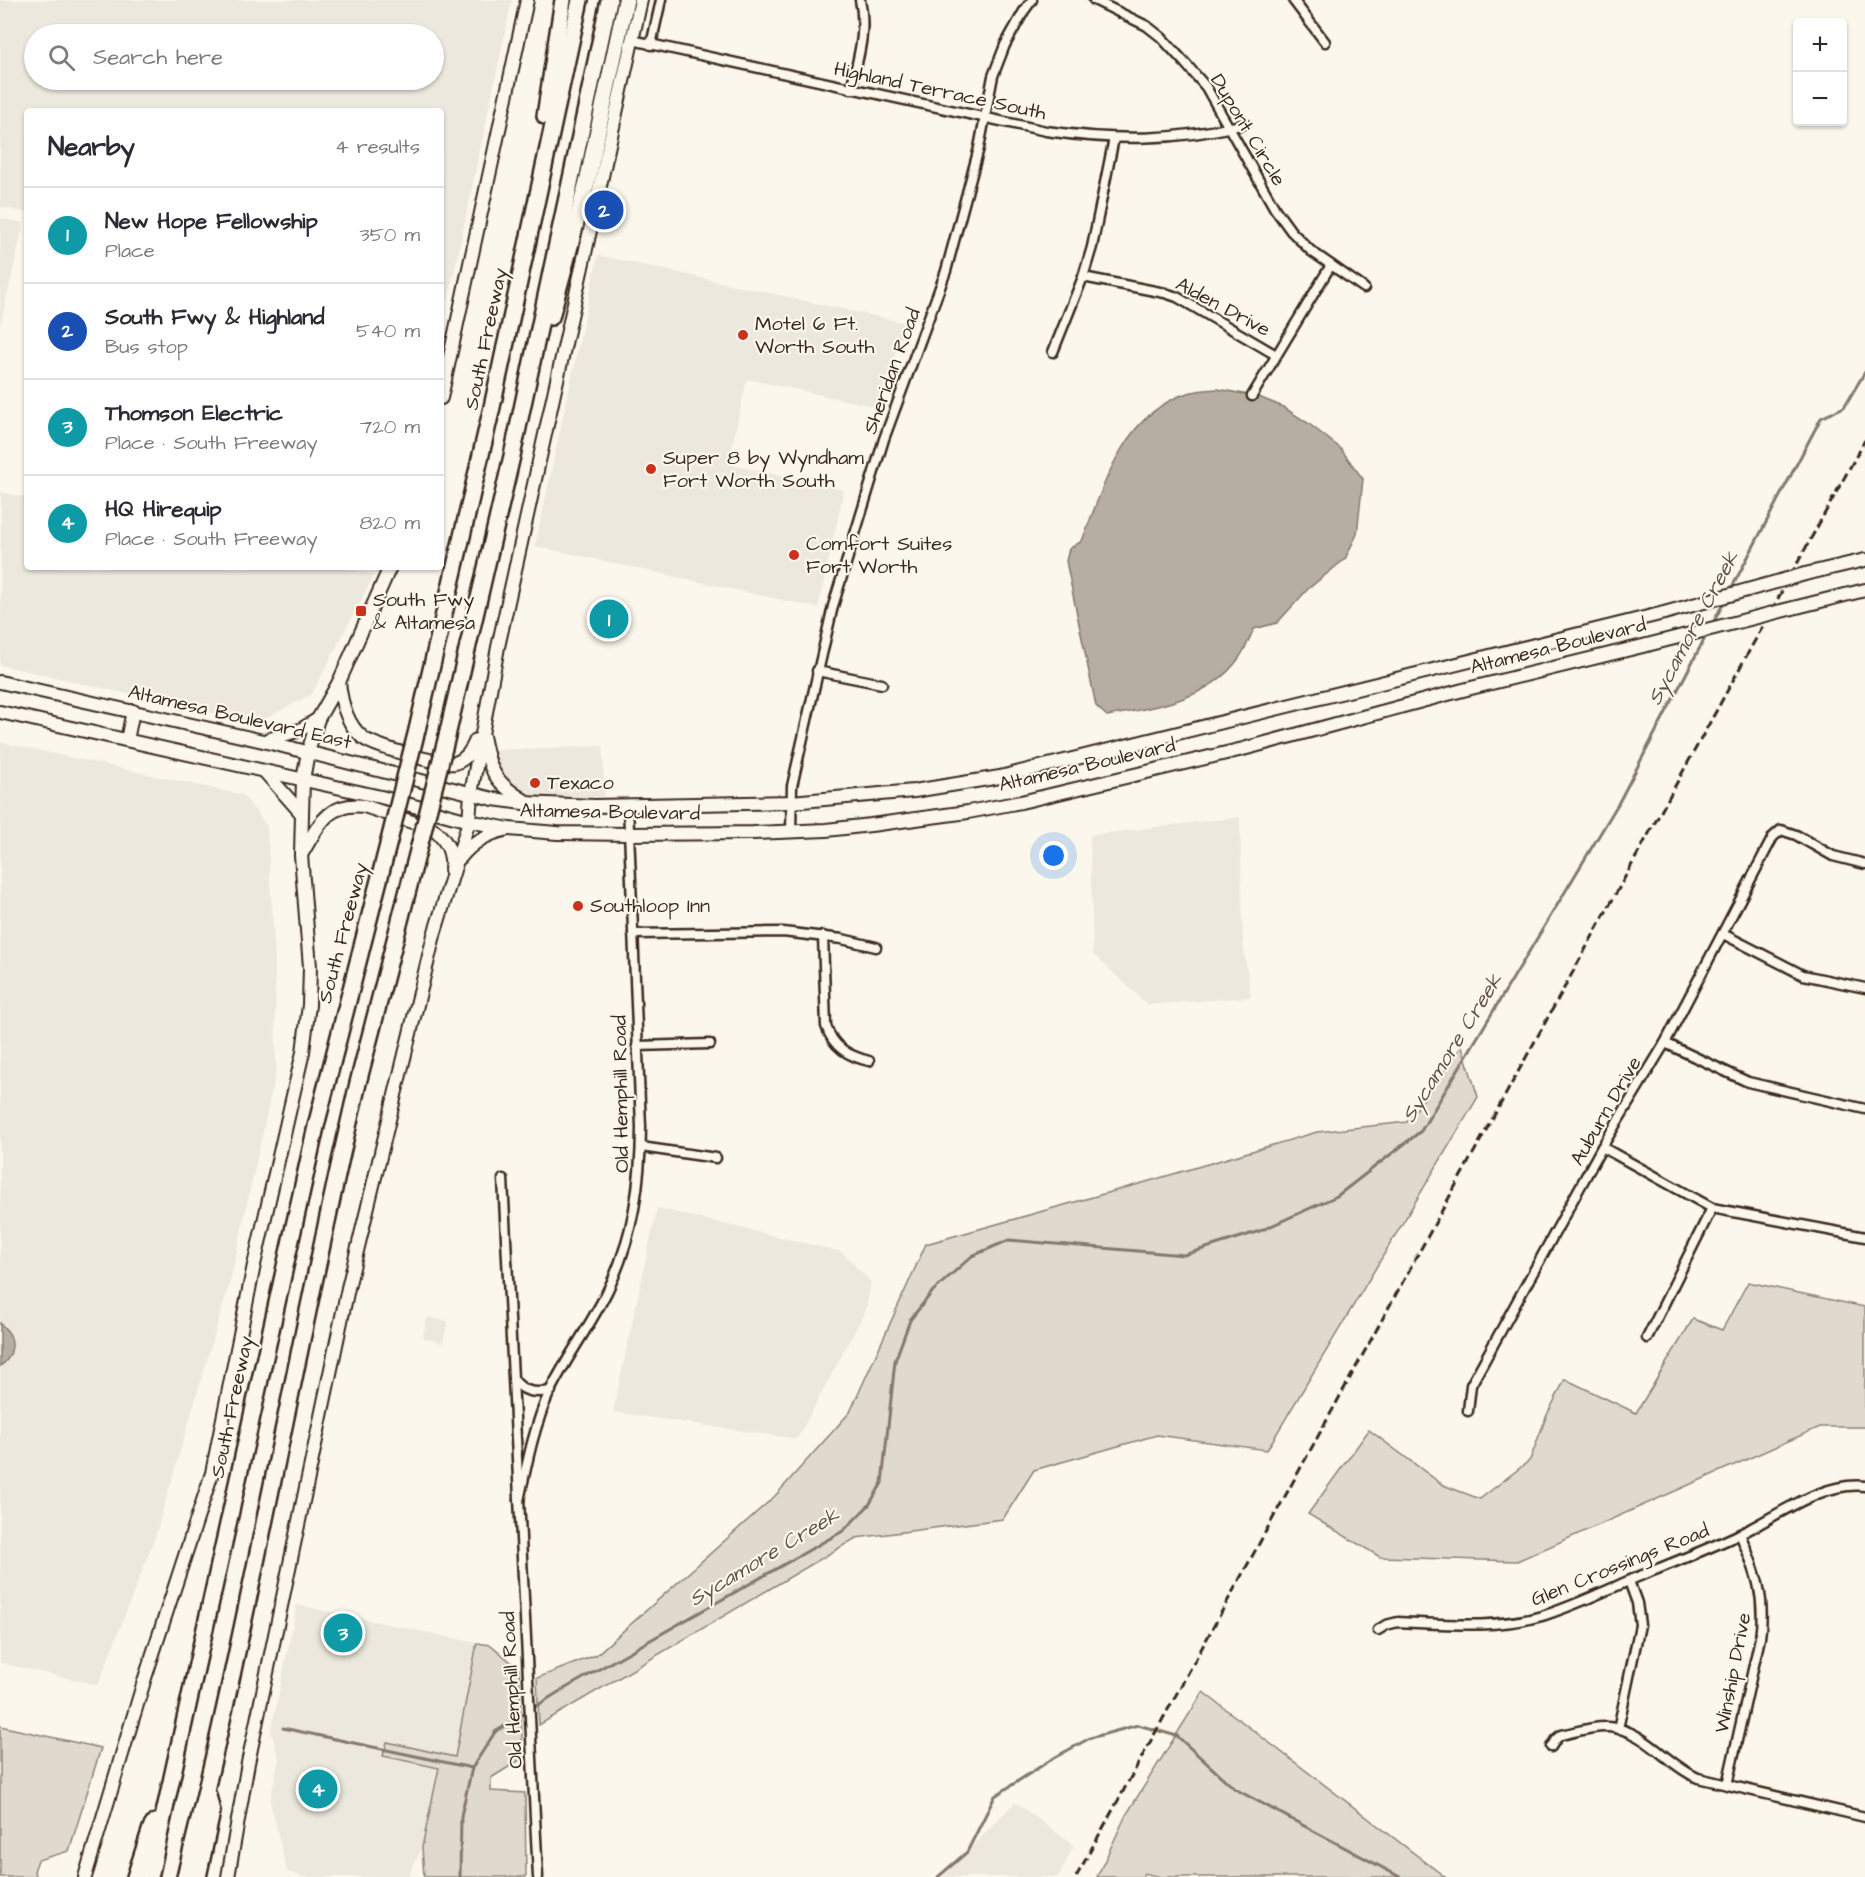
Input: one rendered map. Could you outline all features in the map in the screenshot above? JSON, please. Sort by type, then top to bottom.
[{"type":"highway","points":[[522,273],[563,0]]},
{"type":"highway","name":"South Freeway","points":[[150,1877],[316,1122],[417,730],[522,273],[580,0]]},
{"type":"highway","points":[[185,1877],[207,1791],[212,1758],[250,1592],[339,1165],[447,736],[512,456],[609,0]]},
{"type":"highway","points":[[512,456],[525,441],[552,316],[587,182],[626,0]]},
{"type":"highway","points":[[198,1877],[212,1812],[207,1791]]},
{"type":"highway","points":[[135,1877],[151,1828],[165,1807]]},
{"type":"main road","name":"South Freeway","points":[[444,384],[527,0]]},
{"type":"main road","points":[[228,1877],[248,1763],[348,1288],[434,935],[469,821],[482,729],[511,589],[641,0]]},
{"type":"main road","name":"Altamesa Boulevard","points":[[471,794],[529,803],[628,806],[791,802],[914,791],[1000,777],[1664,613],[1865,560]]},
{"type":"main road","name":"South Freeway","points":[[85,1877],[145,1678],[212,1473],[254,1265],[303,1052],[309,1005],[310,967],[301,855],[303,780],[308,752],[318,719],[339,682],[389,570]]},
{"type":"main road","name":"Altamesa Boulevard","points":[[303,780],[381,797],[469,821],[509,829],[557,833],[791,831],[871,825],[968,812],[1021,802],[1865,590]]},
{"type":"main road","name":"Altamesa Boulevard East","points":[[0,682],[263,741],[471,794]]},
{"type":"main road","points":[[339,682],[341,699],[352,725],[362,738],[384,749],[450,764],[457,763],[471,751],[482,729]]},
{"type":"main road","points":[[127,740],[133,711]]},
{"type":"main road","points":[[0,712],[303,780]]},
{"type":"main road","points":[[263,741],[300,730],[318,719]]},
{"type":"main road","points":[[482,729],[489,763],[494,775],[507,789],[529,803]]},
{"type":"main road","points":[[265,771],[302,814]]},
{"type":"main road","points":[[301,855],[322,820],[332,812],[342,807],[364,806],[433,829],[442,836],[451,856],[450,886]]},
{"type":"main road","points":[[458,861],[478,840],[489,834],[509,829]]},
{"type":"street","points":[[651,45],[661,0]]},
{"type":"street","points":[[851,89],[863,36],[860,0]]},
{"type":"street","name":"Sheridan Road","points":[[791,831],[792,786],[833,606],[884,439],[946,271],[969,190],[993,76],[1005,45],[1032,0]]},
{"type":"street","name":"Dupont Circle","points":[[1094,0],[1129,16],[1161,37],[1206,87],[1282,220],[1301,242],[1364,288]]},
{"type":"street","points":[[1293,0],[1325,42]]},
{"type":"street","name":"Highland Terrace South","points":[[632,40],[1046,131],[1114,138],[1150,138],[1245,124]]},
{"type":"street","points":[[1053,352],[1083,277],[1092,247],[1114,138]]},
{"type":"street","points":[[1252,396],[1331,265]]},
{"type":"street","name":"Alden Drive","points":[[1083,277],[1177,297],[1276,355]]},
{"type":"street","points":[[817,671],[882,684]]},
{"type":"street","name":"Old Hemphill Road","points":[[519,1501],[531,1442],[550,1391],[602,1301],[616,1272],[635,1212],[641,1148],[628,806]]},
{"type":"street","name":"Auburn Drive","points":[[1468,1412],[1471,1385],[1602,1147],[1665,1043],[1773,837],[1781,830],[1796,835],[1833,856],[1865,864]]},
{"type":"street","points":[[633,934],[783,932],[823,936],[876,947]]},
{"type":"street","points":[[1723,934],[1803,975],[1865,988]]},
{"type":"street","points":[[823,936],[826,1026],[832,1040],[844,1052],[869,1061]]},
{"type":"street","points":[[1665,1043],[1748,1082],[1865,1109]]},
{"type":"street","points":[[637,1046],[710,1044]]},
{"type":"street","points":[[1602,1147],[1712,1208],[1865,1237]]},
{"type":"street","points":[[641,1148],[716,1158]]},
{"type":"street","name":"Old Hemphill Road","points":[[503,1179],[538,1877]]},
{"type":"street","points":[[1647,1338],[1712,1208]]},
{"type":"street","points":[[514,1379],[526,1391],[550,1391]]},
{"type":"street","name":"Glen Crossings Road","points":[[1378,1630],[1398,1622],[1478,1625],[1515,1622],[1542,1616],[1574,1605],[1740,1534],[1831,1488],[1865,1486]]},
{"type":"street","name":"Winship Drive","points":[[1727,1785],[1763,1621],[1763,1602],[1759,1582],[1740,1534]]},
{"type":"street","points":[[1618,1729],[1640,1625],[1637,1603],[1629,1581]]},
{"type":"street","points":[[1551,1747],[1561,1735],[1599,1727],[1618,1729],[1640,1738],[1692,1776],[1865,1816]]},
{"type":"shaded area","points":[[0,0],[512,0],[448,301],[444,300],[444,108],[24,108],[24,212],[0,207]]},
{"type":"shaded area","points":[[0,218],[24,223],[0,327]]},
{"type":"shaded area","points":[[598,255],[906,323],[877,407],[747,379],[728,464],[844,490],[818,608],[535,546]]},
{"type":"shaded area","points":[[1218,389],[1259,397],[1283,407],[1340,448],[1363,479],[1357,534],[1345,559],[1308,589],[1277,623],[1254,629],[1239,658],[1213,684],[1179,700],[1107,716],[1096,706],[1066,561],[1069,549],[1082,541],[1116,459],[1127,440],[1141,423],[1157,408],[1177,397],[1202,390]]},
{"type":"shaded area","points":[[1,492],[24,497],[24,570],[352,570],[374,575],[312,694],[257,723],[0,665]]},
{"type":"shaded area","points":[[0,742],[243,795],[267,826],[275,961],[276,1071],[231,1278],[155,1537],[98,1685],[0,1663]]},
{"type":"shaded area","points":[[603,746],[604,797],[533,797],[515,790],[495,765],[494,750]]},
{"type":"shaded area","points":[[1240,817],[1243,943],[1251,997],[1148,1005],[1093,954],[1090,835]]},
{"type":"shaded area","points":[[1462,1046],[1478,1097],[1267,1450],[1157,1435],[1034,1470],[1003,1519],[856,1538],[539,1725],[537,1678],[596,1655],[775,1496],[850,1412],[926,1244],[1317,1132],[1407,1122]]},
{"type":"shaded area","points":[[657,1208],[842,1252],[871,1282],[866,1310],[797,1439],[613,1412]]},
{"type":"shaded area","points":[[1748,1282],[1865,1307],[1865,1427],[1820,1427],[1517,1561],[1380,1557],[1308,1514],[1369,1430],[1443,1485],[1480,1499],[1530,1460],[1546,1417],[1565,1379],[1636,1413],[1693,1319],[1722,1330]]},
{"type":"shaded area","points":[[427,1317],[448,1321],[443,1343],[423,1338]]},
{"type":"shaded area","points":[[0,1323],[10,1335],[12,1348],[9,1357],[0,1366]]},
{"type":"shaded area","points":[[297,1605],[477,1643],[455,1757],[388,1742],[383,1755],[439,1768],[422,1847],[408,1877],[304,1877],[287,1872],[270,1801],[279,1758],[271,1731]]},
{"type":"shaded area","points":[[477,1643],[491,1645],[519,1669],[523,1758],[491,1778],[491,1791],[525,1793],[526,1877],[424,1877],[422,1847],[439,1768],[383,1756],[387,1742],[455,1757]]},
{"type":"shaded area","points":[[1203,1692],[1445,1877],[1161,1877],[1144,1873],[1142,1877],[1097,1877],[1126,1815]]},
{"type":"shaded area","points":[[0,1726],[101,1748],[69,1851],[38,1860],[34,1871],[37,1877],[0,1877]]},
{"type":"shaded area","points":[[1015,1802],[1074,1846],[1058,1877],[942,1877]]},
{"type":"waterway","name":"Sycamore Creek","points":[[1730,591],[1821,418],[1844,407],[1865,372]]},
{"type":"waterway","name":"Sycamore Creek","points":[[1713,623],[1725,600]]},
{"type":"waterway","name":"Sycamore Creek","points":[[460,1877],[461,1816],[472,1768],[495,1732],[557,1693],[843,1531],[869,1505],[882,1483],[895,1361],[910,1320],[933,1291],[972,1256],[1009,1240],[1184,1255],[1260,1231],[1337,1196],[1421,1131],[1618,804],[1707,634]]},
{"type":"waterway","points":[[938,1877],[967,1852],[995,1796],[1052,1759],[1090,1738],[1138,1725],[1177,1736],[1235,1789],[1400,1877]]},
{"type":"waterway","points":[[283,1728],[472,1768]]},
{"type":"railway","points":[[1076,1877],[1865,440]]},
{"type":"place","name":"South Fwy & Highland","points":[[604,210]]},
{"type":"place","name":"Motel 6 Ft. Worth South","points":[[743,335]]},
{"type":"place","name":"Super 8 by Wyndham Fort Worth South","points":[[651,469]]},
{"type":"place","name":"Comfort Suites Fort Worth","points":[[794,555]]},
{"type":"place","name":"South Fwy & Altamesa","points":[[361,611]]},
{"type":"place","name":"New Hope Fellowship","points":[[609,619]]},
{"type":"place","name":"Texaco","points":[[535,783]]},
{"type":"place","name":"Southloop Inn","points":[[578,906]]},
{"type":"place","name":"Thomson Electric","points":[[343,1633]]},
{"type":"place","name":"HQ Hirequip","points":[[318,1789]]}]
